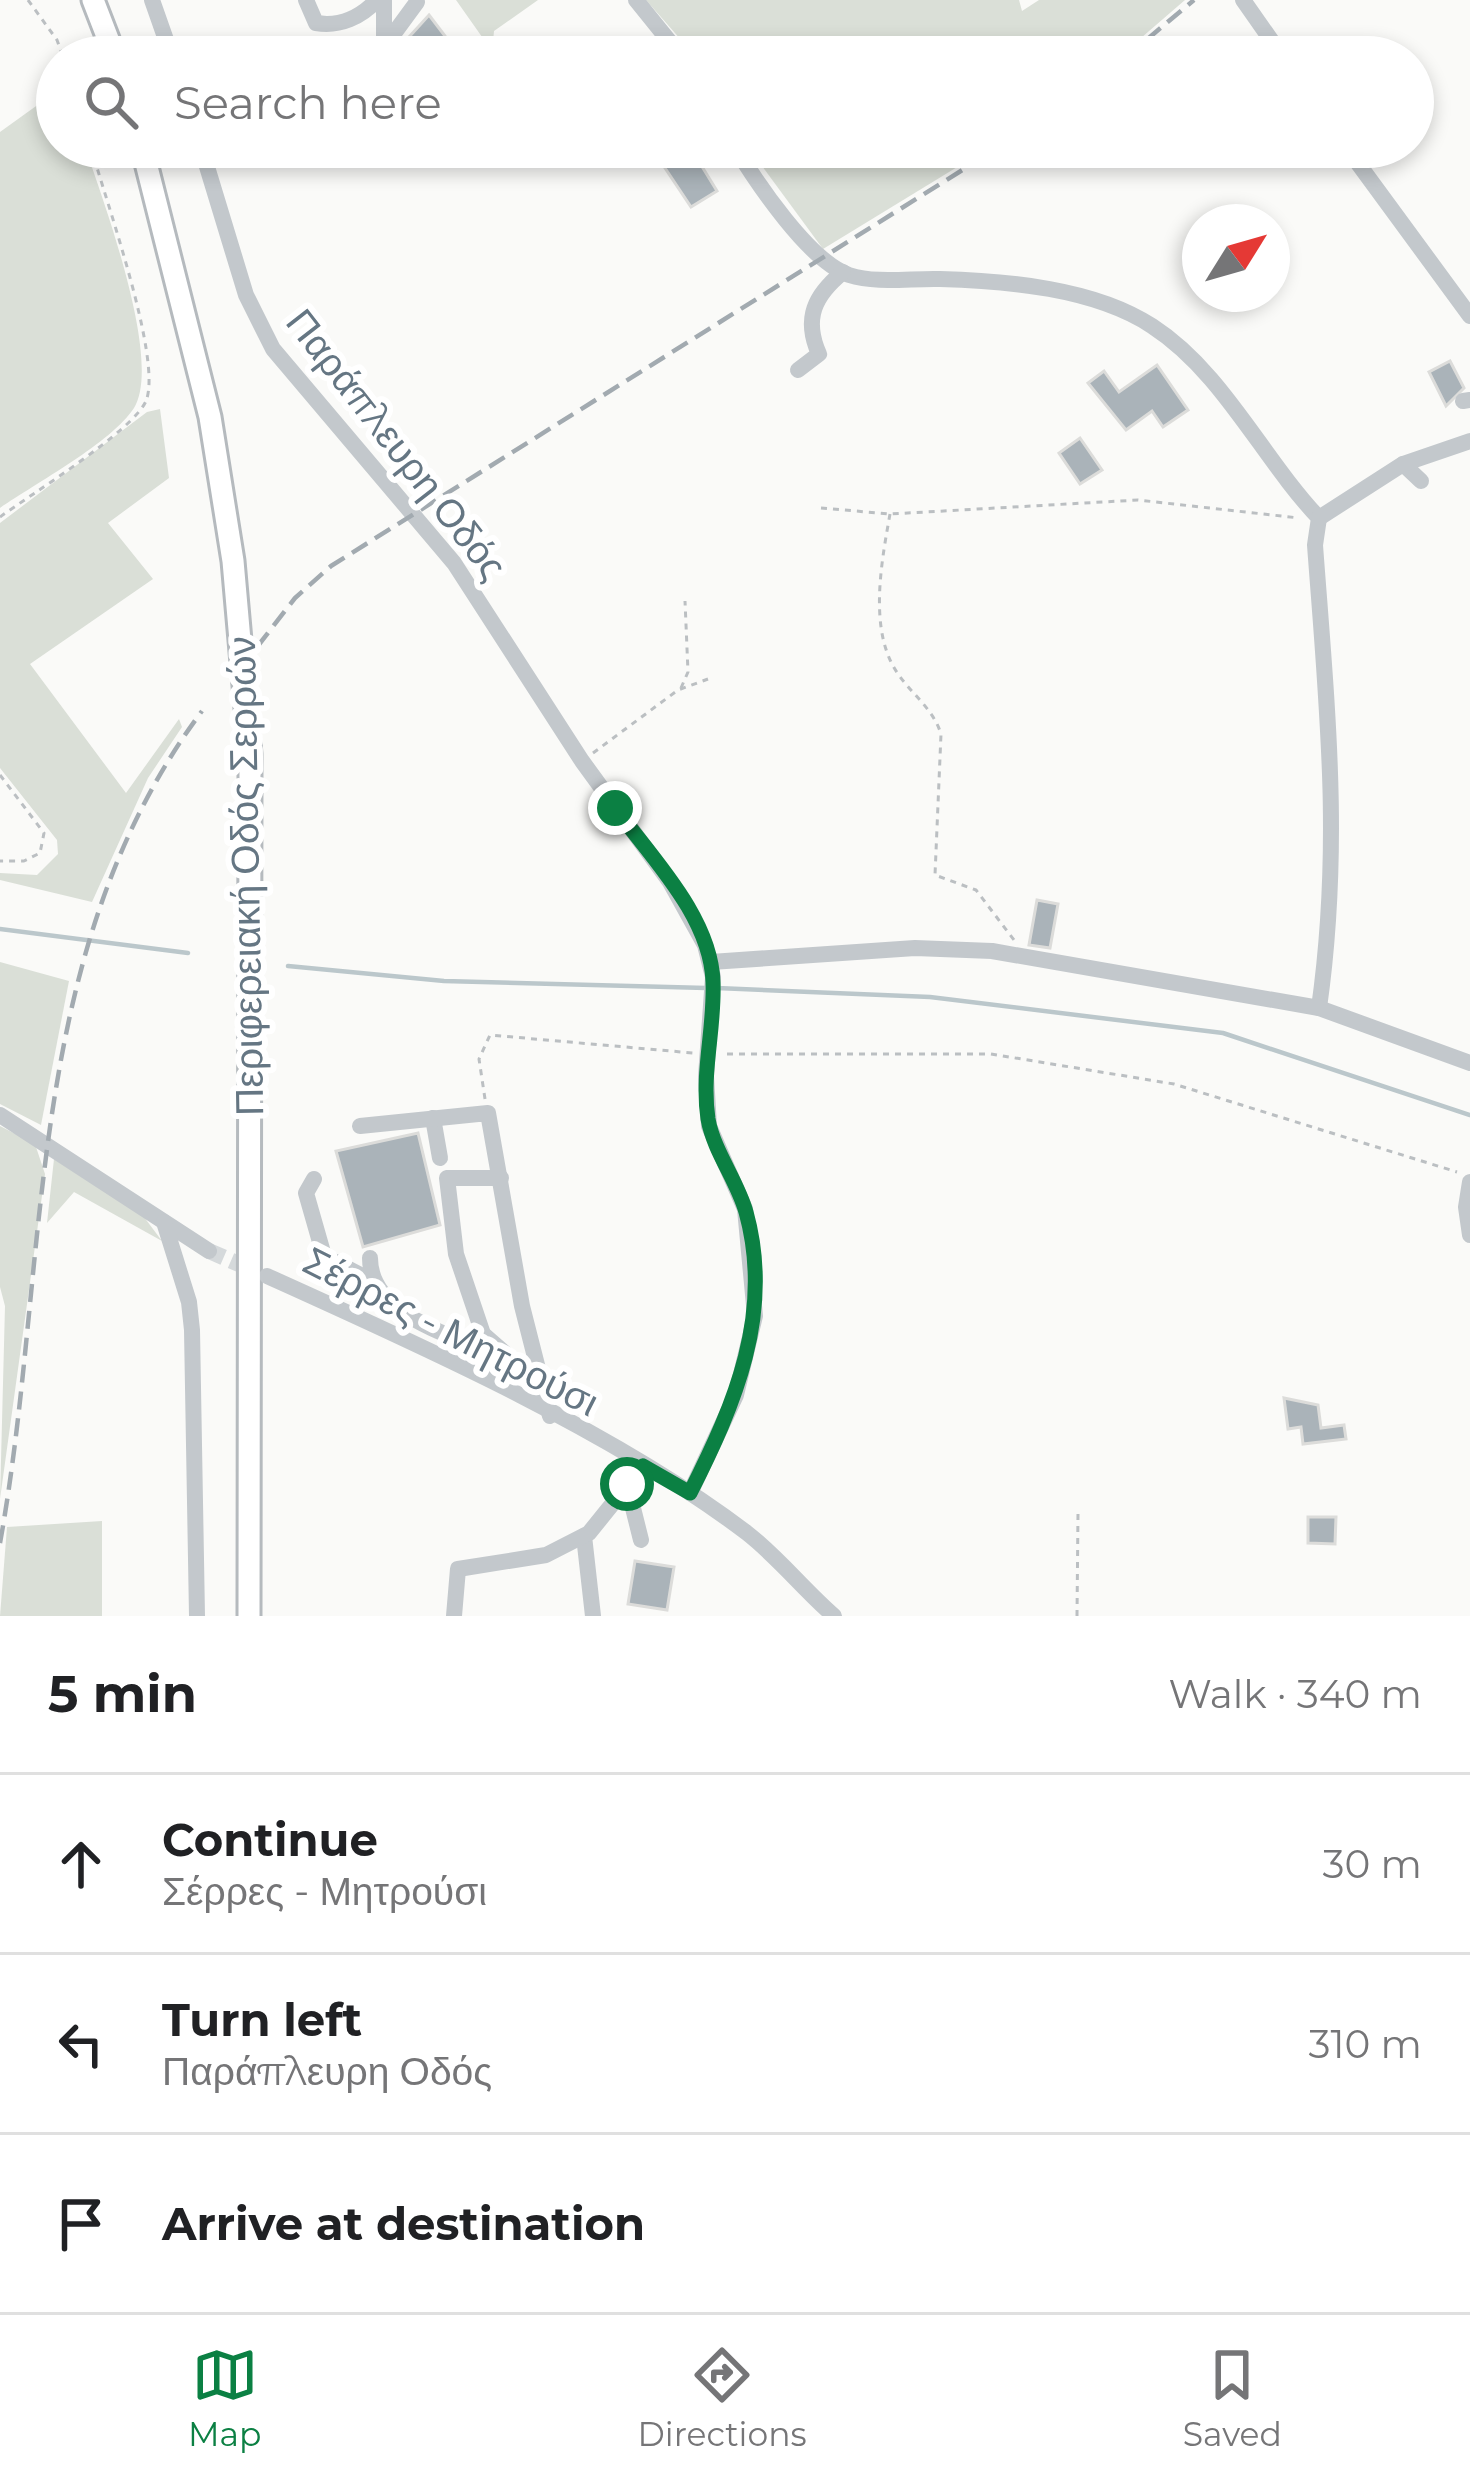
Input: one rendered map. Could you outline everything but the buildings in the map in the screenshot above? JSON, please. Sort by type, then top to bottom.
[{"type":"main road","points":[[93,0],[107,36]]},
{"type":"main road","name":"Περιφερειακή Οδός Σερρών","points":[[147,168],[210,417],[233,561],[248,715],[253,981],[249,1616]]},
{"type":"street","points":[[152,0],[165,36]]},
{"type":"street","points":[[306,0],[316,23],[329,26],[363,14],[380,0]]},
{"type":"street","points":[[380,0],[386,36]]},
{"type":"street","points":[[636,0],[665,36]]},
{"type":"street","points":[[1243,0],[1268,36]]},
{"type":"street","points":[[397,36],[417,2]]},
{"type":"street","name":"Παράπλευρη Οδός","points":[[207,168],[246,295],[273,349],[433,535],[682,902],[712,970],[709,1126],[745,1209],[755,1316],[736,1395],[690,1493]]},
{"type":"street","points":[[750,168],[797,231],[843,272],[1049,292],[1093,300],[1152,326],[1212,383],[1319,518],[1316,545],[1335,825],[1330,934],[1318,1007]]},
{"type":"street","points":[[1361,168],[1470,316]]},
{"type":"street","points":[[799,370],[819,354],[811,316],[819,292],[843,272]]},
{"type":"street","points":[[1319,518],[1403,464],[1470,441]]},
{"type":"street","points":[[1403,464],[1421,481]]},
{"type":"street","points":[[712,970],[915,948],[1023,957],[1318,1007],[1470,1063]]},
{"type":"street","points":[[360,1126],[488,1112],[539,1383],[550,1416]]},
{"type":"street","points":[[0,1115],[209,1251]]},
{"type":"street","points":[[433,1118],[440,1158]]},
{"type":"street","points":[[501,1178],[447,1178],[456,1254],[483,1334],[539,1383]]},
{"type":"street","points":[[314,1179],[306,1193],[324,1256],[370,1280],[381,1296],[437,1331],[474,1346],[483,1334]]},
{"type":"street","points":[[1470,1180],[1470,1235]]},
{"type":"street","points":[[164,1222],[189,1302],[194,1350],[197,1616]]},
{"type":"street","points":[[370,1258],[370,1280]]},
{"type":"street","name":"Σέρρες - Μητρούσι","points":[[267,1276],[550,1416],[690,1493],[751,1536],[834,1616]]},
{"type":"street","points":[[454,1616],[458,1569],[546,1556],[584,1536],[643,1466]]},
{"type":"street","points":[[627,1484],[640,1540]]},
{"type":"street","points":[[584,1536],[593,1616]]},
{"type":"path","points":[[28,0],[55,36]]},
{"type":"path","points":[[0,517],[109,439],[146,401],[149,375],[129,274],[97,168]]},
{"type":"path","points":[[821,508],[890,514],[1138,500],[1319,518]]},
{"type":"path","points":[[890,514],[880,618],[890,661],[936,718],[944,752],[935,875],[976,890],[1023,957]]},
{"type":"path","points":[[680,690],[688,672],[685,601]]},
{"type":"path","points":[[582,761],[680,690],[708,679]]},
{"type":"path","points":[[0,775],[44,833],[40,853],[24,861],[0,861]]},
{"type":"path","points":[[488,1112],[478,1059],[490,1035],[709,1054],[1014,1057],[1174,1084],[1470,1180]]},
{"type":"path","points":[[1077,1616],[1078,1513]]},
{"type":"shaded area","points":[[456,0],[538,0],[494,36],[481,36]]},
{"type":"shaded area","points":[[646,0],[1019,0],[1022,11],[1039,0],[1185,0],[1143,36],[678,36]]},
{"type":"shaded area","points":[[36,106],[36,168],[92,168],[136,319],[141,385],[134,408],[108,435],[0,508],[0,132]]},
{"type":"shaded area","points":[[763,168],[956,168],[823,249]]},
{"type":"shaded area","points":[[160,409],[169,478],[108,523],[153,579],[30,664],[126,793],[179,719],[182,727],[148,778],[92,902],[0,880],[0,873],[37,875],[58,854],[57,840],[0,768],[0,523],[147,412]]},
{"type":"shaded area","points":[[0,962],[69,981],[41,1125],[0,1104]]},
{"type":"shaded area","points":[[0,1126],[35,1144],[45,1174],[0,1499],[5,1306],[0,1287]]},
{"type":"shaded area","points":[[54,1159],[144,1217],[162,1241],[74,1192],[47,1223]]},
{"type":"shaded area","points":[[102,1521],[102,1616],[0,1616],[7,1527]]},
{"type":"waterway","points":[[0,929],[188,953]]},
{"type":"waterway","points":[[288,966],[444,981],[706,988]]},
{"type":"waterway","points":[[717,988],[930,997],[1223,1033],[1470,1115]]},
{"type":"tunnel","points":[[209,1251],[255,1271]]},
{"type":"railway","points":[[1151,36],[1194,0]]},
{"type":"railway","points":[[257,647],[295,598],[331,566],[966,168]]},
{"type":"railway","points":[[0,1543],[52,1112],[72,1006],[101,904],[143,805],[202,711]]},
{"type":"route","points":[[615,808],[670,882],[711,962],[713,1024],[706,1076],[709,1126],[745,1209],[755,1273],[755,1316],[736,1395],[690,1493],[643,1466],[627,1484]]}]
